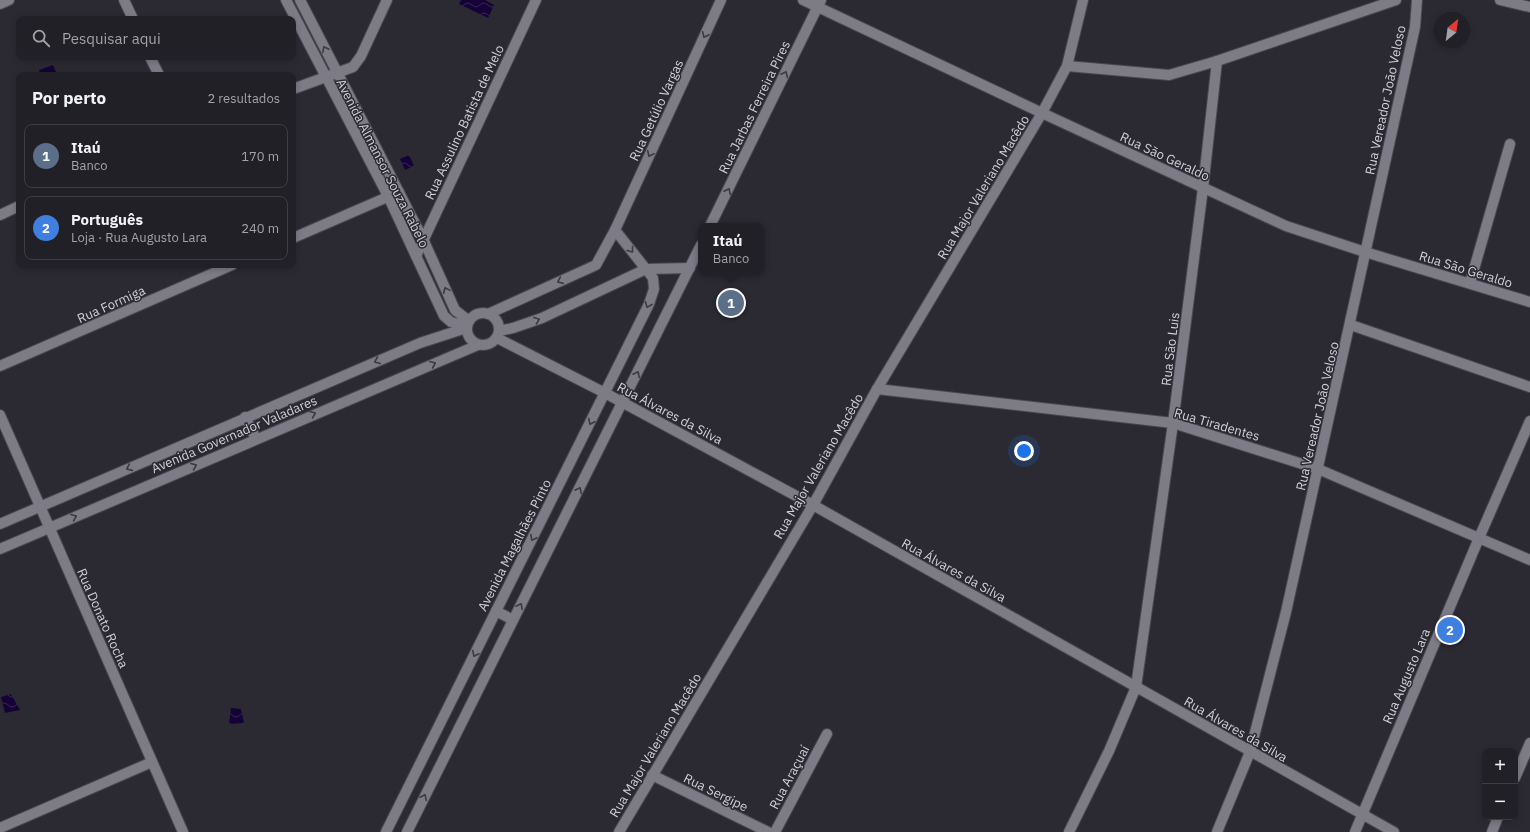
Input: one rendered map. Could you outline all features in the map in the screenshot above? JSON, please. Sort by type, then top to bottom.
[{"type":"street","points":[[0,4],[9,0]]},
{"type":"street","points":[[124,0],[132,16]]},
{"type":"street","name":"Avenida Almansor Souza Rabelo","points":[[286,0],[294,16]]},
{"type":"street","name":"Avenida Almansor Souza Rabelo","points":[[300,0],[423,239],[455,310],[467,325]]},
{"type":"street","points":[[296,88],[353,66],[361,56],[387,0]]},
{"type":"street","name":"Rua Assulino Batista de Melo","points":[[416,256],[536,0]]},
{"type":"street","name":"Rua Getúlio Vargas","points":[[488,314],[596,265],[615,230],[721,0]]},
{"type":"street","name":"Rua São Geraldo","points":[[803,0],[820,4],[1042,114],[1286,226],[1365,252],[1530,302]]},
{"type":"street","name":"Rua Major Valeriano Macêdo","points":[[619,832],[813,505],[877,390],[1042,114],[1067,66],[1083,0]]},
{"type":"street","points":[[1067,66],[1169,75],[1217,61],[1396,0]]},
{"type":"street","name":"Rua Vereador João Veloso","points":[[1217,832],[1250,752],[1286,612],[1351,325],[1365,252],[1415,27],[1417,0]]},
{"type":"street","points":[[1500,0],[1530,7]]},
{"type":"street","name":"Rua Jarbas Ferreira Pires","points":[[711,223],[820,4]]},
{"type":"street","name":"Avenida Almansor Souza Rabelo","points":[[296,20],[388,196],[444,316],[451,322],[467,325]]},
{"type":"street","points":[[151,60],[157,72]]},
{"type":"street","name":"Rua São Luis","points":[[1070,832],[1108,752],[1136,687],[1173,423],[1203,188],[1217,61]]},
{"type":"street","points":[[1470,283],[1510,144]]},
{"type":"street","points":[[296,237],[398,192]]},
{"type":"street","points":[[0,215],[16,207]]},
{"type":"street","points":[[615,230],[646,269]]},
{"type":"street","points":[[407,832],[698,251]]},
{"type":"street","name":"Rua Formiga","points":[[0,366],[225,268]]},
{"type":"street","points":[[498,334],[542,318],[646,269],[688,272]]},
{"type":"street","name":"Avenida Magalhães Pinto","points":[[386,832],[650,304],[654,289],[653,278],[646,269]]},
{"type":"street","points":[[480,313],[488,314],[494,317],[498,323],[498,334],[492,343],[485,346],[478,345],[472,341],[468,335],[467,325],[474,316],[480,313]]},
{"type":"street","name":"Avenida Governador Valadares","points":[[0,524],[245,417],[420,343],[467,325]]},
{"type":"street","points":[[1351,325],[1530,386]]},
{"type":"street","name":"Rua Álvares da Silva","points":[[498,334],[813,505],[1394,832]]},
{"type":"street","name":"Avenida Governador Valadares","points":[[0,549],[478,345]]},
{"type":"street","name":"Rua Tiradentes","points":[[877,390],[1173,423],[1318,469],[1530,560]]},
{"type":"street","name":"Rua Donato Rocha","points":[[0,415],[183,832]]},
{"type":"street","points":[[245,417],[256,439]]},
{"type":"street","name":"Rua Augusto Lara","points":[[1355,832],[1530,421]]},
{"type":"street","points":[[496,611],[513,620]]},
{"type":"street","name":"Rua Araçuaí","points":[[775,832],[827,734]]},
{"type":"street","points":[[1518,771],[1530,743]]},
{"type":"street","points":[[0,828],[12,828],[152,762]]},
{"type":"street","name":"Rua Sergipe","points":[[652,775],[768,832]]},
{"type":"street","points":[[1492,832],[1497,820]]},
{"type":"water","points":[[461,0],[485,0],[494,5],[488,18],[459,4]]},
{"type":"water","points":[[53,65],[56,72],[40,72],[39,70]]},
{"type":"water","points":[[409,155],[414,166],[405,170],[400,159]]},
{"type":"water","points":[[11,694],[20,710],[5,713],[1,697]]},
{"type":"water","points":[[231,708],[241,709],[244,723],[229,724]]},
{"type":"place","name":"Itaú","points":[[731,303]]},
{"type":"place","name":"Português","points":[[1450,630]]}]
